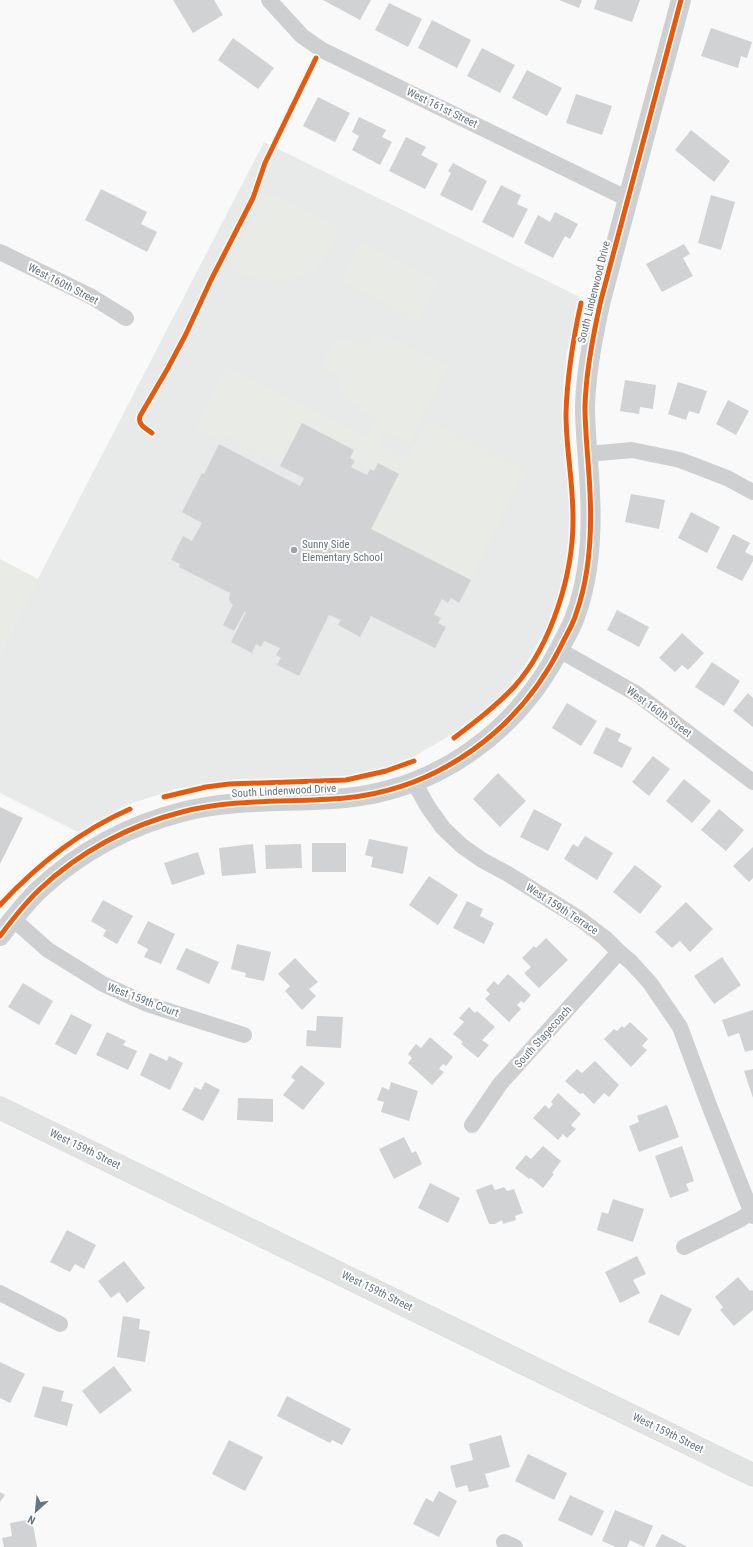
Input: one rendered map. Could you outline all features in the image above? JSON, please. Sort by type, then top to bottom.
[{"type":"main road","name":"West 159th Street","points":[[0,1108],[753,1475]]},
{"type":"street","name":"West 161st Street","points":[[269,0],[302,36],[322,50],[628,199]]},
{"type":"street","name":"South Lindenwood Drive","points":[[0,936],[39,889],[97,846],[155,820],[184,811],[223,804],[343,798],[373,794],[414,782],[445,767],[466,754],[508,721],[540,683],[551,666],[576,616],[583,593],[588,566],[591,531],[585,405],[591,344],[681,0]]},
{"type":"street","name":"West 160th Street","points":[[0,252],[92,298],[126,318]]},
{"type":"street","points":[[588,454],[632,450],[680,460],[727,478],[753,492]]},
{"type":"street","name":"West 160th Street","points":[[559,650],[638,694],[753,782]]},
{"type":"street","name":"West 159th Terrace","points":[[414,782],[428,807],[443,828],[462,846],[482,860],[508,874],[580,919],[605,938],[631,962],[650,983],[680,1027],[752,1214],[684,1247]]},
{"type":"street","name":"West 159th Court","points":[[13,919],[48,950],[103,984],[148,1004],[244,1035]]},
{"type":"street","name":"South Stagecoach","points":[[472,1125],[500,1084],[619,952]]},
{"type":"street","points":[[0,1293],[60,1324]]},
{"type":"shaded area","points":[[264,142],[580,297],[567,352],[563,389],[564,447],[570,511],[570,535],[563,577],[557,600],[539,641],[527,662],[508,687],[490,706],[459,730],[413,757],[384,768],[356,775],[328,778],[240,779],[175,789],[127,805],[78,832],[0,793],[0,652]]},
{"type":"shaded area","points":[[274,193],[340,230],[319,264],[300,278],[290,281],[269,282],[248,276],[228,267],[266,194]]},
{"type":"shaded area","points":[[362,242],[437,281],[417,321],[342,282]]},
{"type":"shaded area","points":[[378,333],[448,367],[409,445],[385,431],[378,445],[406,459],[428,421],[526,471],[511,498],[471,580],[371,529],[399,474],[378,463],[374,471],[350,458],[354,450],[302,423],[280,465],[222,435],[219,441],[196,429],[226,368],[366,438],[376,421],[341,394],[339,378],[327,371],[320,363],[338,340],[354,341],[368,345]]},
{"type":"shaded area","points":[[0,559],[38,579],[0,652]]},
{"type":"building","points":[[173,0],[214,0],[223,15],[193,33]]},
{"type":"building","points":[[323,0],[371,0],[360,20]]},
{"type":"building","points":[[559,0],[582,0],[579,8]]},
{"type":"building","points":[[597,0],[640,0],[632,22],[594,9]]},
{"type":"building","points":[[389,3],[422,19],[408,47],[375,30]]},
{"type":"building","points":[[432,20],[471,40],[457,68],[418,48]]},
{"type":"building","points":[[711,28],[752,42],[747,58],[741,56],[738,68],[701,56]]},
{"type":"building","points":[[233,38],[274,68],[258,89],[218,60]]},
{"type":"building","points":[[482,48],[515,65],[500,93],[467,76]]},
{"type":"building","points":[[527,70],[562,88],[547,116],[512,98]]},
{"type":"building","points":[[576,94],[612,106],[602,135],[566,123]]},
{"type":"building","points":[[318,97],[350,113],[335,142],[303,126]]},
{"type":"building","points":[[359,117],[386,130],[382,137],[392,142],[380,165],[352,150],[359,136],[352,132]]},
{"type":"building","points":[[691,130],[730,161],[714,182],[675,150]]},
{"type":"building","points":[[406,137],[426,147],[421,155],[438,164],[425,189],[389,171]]},
{"type":"building","points":[[453,163],[487,181],[472,211],[440,195],[451,173],[448,171]]},
{"type":"building","points":[[501,185],[521,195],[517,204],[528,209],[513,238],[482,222]]},
{"type":"building","points":[[101,189],[147,212],[141,224],[157,232],[147,252],[85,220]]},
{"type":"building","points":[[711,195],[735,202],[721,250],[698,243]]},
{"type":"building","points":[[555,212],[578,224],[570,239],[565,236],[553,258],[524,243],[538,215],[550,222]]},
{"type":"building","points":[[684,244],[690,254],[683,258],[693,276],[662,292],[646,264]]},
{"type":"building","points":[[625,380],[656,385],[653,409],[640,407],[639,414],[620,411]]},
{"type":"building","points":[[678,382],[707,391],[699,414],[689,411],[686,420],[668,414]]},
{"type":"building","points":[[728,400],[749,411],[736,435],[716,424]]},
{"type":"building","name":"Sunny Side Elementary School","points":[[302,423],[354,450],[350,458],[355,461],[351,467],[367,475],[370,469],[374,471],[378,463],[399,474],[371,529],[471,580],[459,603],[451,598],[448,603],[442,599],[434,614],[441,618],[438,623],[446,627],[435,648],[371,616],[360,637],[338,625],[341,620],[329,615],[299,676],[277,665],[281,658],[276,655],[280,648],[264,641],[261,647],[256,644],[252,653],[231,642],[246,612],[245,611],[234,631],[223,625],[233,605],[229,599],[230,593],[179,567],[180,564],[171,560],[183,536],[192,541],[202,523],[182,512],[219,444],[300,486],[304,478],[280,466]]},
{"type":"building","points":[[631,494],[665,500],[659,529],[625,522]]},
{"type":"building","points":[[691,512],[720,527],[707,553],[678,538]]},
{"type":"building","points":[[733,534],[750,543],[745,552],[753,556],[753,561],[742,581],[716,568]]},
{"type":"building","points":[[617,610],[649,627],[639,647],[607,630]]},
{"type":"building","points":[[682,633],[704,653],[688,670],[682,665],[675,672],[659,658]]},
{"type":"building","points":[[712,662],[740,681],[724,706],[695,687]]},
{"type":"building","points":[[748,693],[753,698],[753,727],[733,711]]},
{"type":"building","points":[[567,703],[597,721],[581,746],[552,728]]},
{"type":"building","points":[[606,727],[621,734],[618,741],[632,748],[622,768],[593,753]]},
{"type":"building","points":[[653,756],[670,769],[649,796],[632,782]]},
{"type":"building","points":[[498,773],[526,801],[500,827],[473,799]]},
{"type":"building","points":[[684,779],[711,801],[692,823],[666,801]]},
{"type":"building","points":[[0,807],[23,818],[0,864]]},
{"type":"building","points":[[534,809],[562,824],[548,851],[520,837]]},
{"type":"building","points":[[719,809],[744,830],[726,851],[701,830]]},
{"type":"building","points":[[585,836],[613,853],[597,880],[564,859],[573,844],[578,847]]},
{"type":"building","points":[[369,839],[408,847],[403,874],[371,867],[373,857],[365,855]]},
{"type":"building","points":[[312,843],[346,843],[346,872],[312,872]]},
{"type":"building","points":[[253,844],[256,873],[222,876],[219,848]]},
{"type":"building","points":[[301,844],[302,868],[266,869],[265,845]]},
{"type":"building","points":[[753,847],[753,878],[749,882],[733,866]]},
{"type":"building","points":[[198,852],[205,874],[172,885],[164,863]]},
{"type":"building","points":[[635,865],[662,886],[640,914],[613,892]]},
{"type":"building","points":[[429,876],[458,895],[438,925],[409,905]]},
{"type":"building","points":[[103,900],[133,916],[117,944],[103,936],[106,930],[91,921]]},
{"type":"building","points":[[467,901],[483,909],[480,916],[494,923],[484,944],[453,928]]},
{"type":"building","points":[[686,902],[713,929],[690,952],[680,941],[672,948],[655,932]]},
{"type":"building","points":[[148,921],[175,934],[161,964],[144,957],[148,949],[137,943]]},
{"type":"building","points":[[546,938],[568,960],[539,988],[524,973],[531,967],[522,958],[534,946],[536,948]]},
{"type":"building","points":[[237,944],[271,952],[264,981],[245,977],[246,973],[231,969]]},
{"type":"building","points":[[186,948],[219,962],[209,984],[176,969]]},
{"type":"building","points":[[722,957],[741,985],[714,1004],[694,976]]},
{"type":"building","points":[[295,958],[318,982],[309,989],[316,996],[302,1010],[285,991],[290,986],[278,974]]},
{"type":"building","points":[[508,974],[531,995],[524,1003],[521,1001],[517,1005],[521,1009],[509,1022],[485,999],[490,994],[486,990],[494,981],[498,985]]},
{"type":"building","points":[[23,983],[53,1001],[39,1025],[8,1007]]},
{"type":"building","points":[[469,1007],[475,1013],[477,1011],[495,1027],[482,1040],[489,1045],[478,1058],[461,1044],[463,1042],[453,1034],[464,1022],[459,1018]]},
{"type":"building","points":[[753,1010],[753,1050],[745,1052],[739,1033],[728,1037],[722,1020]]},
{"type":"building","points":[[71,1014],[92,1025],[76,1055],[55,1044]]},
{"type":"building","points":[[317,1016],[343,1017],[341,1048],[306,1046],[307,1030],[316,1031]]},
{"type":"building","points":[[630,1022],[648,1039],[642,1046],[647,1050],[631,1067],[604,1039],[614,1029],[617,1031],[622,1026],[624,1028]]},
{"type":"building","points":[[107,1032],[126,1041],[123,1045],[137,1051],[128,1070],[96,1055]]},
{"type":"building","points":[[430,1037],[453,1057],[446,1066],[443,1064],[439,1069],[444,1072],[432,1085],[408,1063],[412,1058],[408,1054],[416,1044],[421,1048]]},
{"type":"building","points":[[150,1053],[167,1061],[169,1056],[183,1063],[170,1090],[140,1075]]},
{"type":"building","points":[[595,1061],[619,1085],[609,1097],[604,1093],[594,1104],[583,1093],[580,1094],[565,1081],[577,1069],[582,1073]]},
{"type":"building","points":[[301,1065],[325,1083],[303,1110],[283,1095],[295,1080],[291,1077]]},
{"type":"building","points":[[753,1069],[753,1098],[744,1071]]},
{"type":"building","points":[[205,1082],[220,1090],[203,1121],[182,1110],[195,1087],[201,1090]]},
{"type":"building","points":[[391,1082],[418,1091],[409,1121],[381,1112],[384,1102],[377,1100],[382,1087],[389,1090]]},
{"type":"building","points":[[558,1093],[581,1114],[571,1125],[576,1129],[567,1138],[563,1134],[558,1140],[533,1118],[545,1105],[549,1109],[553,1104],[551,1102]]},
{"type":"building","points":[[238,1098],[273,1099],[273,1122],[237,1120]]},
{"type":"building","points":[[667,1105],[679,1137],[639,1152],[629,1126],[639,1122],[637,1116]]},
{"type":"building","points":[[404,1137],[412,1153],[416,1151],[422,1164],[394,1179],[379,1149]]},
{"type":"building","points":[[543,1146],[561,1161],[552,1173],[554,1174],[543,1188],[515,1168],[526,1155],[531,1159]]},
{"type":"building","points":[[682,1146],[694,1181],[686,1184],[689,1191],[670,1198],[655,1156]]},
{"type":"building","points":[[430,1183],[460,1198],[448,1223],[418,1208]]},
{"type":"building","points":[[492,1184],[495,1190],[504,1187],[507,1191],[514,1189],[523,1213],[515,1216],[516,1220],[503,1224],[502,1220],[495,1224],[489,1224],[476,1190]]},
{"type":"building","points":[[613,1199],[644,1209],[633,1242],[597,1230],[602,1212],[608,1214]]},
{"type":"building","points":[[67,1230],[96,1245],[84,1269],[75,1264],[70,1272],[50,1262]]},
{"type":"building","points":[[637,1256],[646,1274],[633,1280],[640,1293],[620,1303],[605,1272]]},
{"type":"building","points":[[124,1261],[145,1288],[127,1303],[119,1292],[111,1298],[98,1281]]},
{"type":"building","points":[[738,1277],[750,1291],[753,1291],[753,1310],[734,1326],[720,1310],[723,1307],[715,1297]]},
{"type":"building","points":[[661,1294],[692,1309],[679,1336],[648,1322]]},
{"type":"building","points":[[123,1316],[140,1319],[139,1329],[150,1331],[145,1362],[117,1357]]},
{"type":"building","points":[[0,1362],[25,1374],[10,1403],[0,1398]]},
{"type":"building","points":[[114,1366],[132,1390],[100,1414],[82,1391]]},
{"type":"building","points":[[43,1386],[64,1391],[61,1401],[73,1404],[67,1426],[34,1417]]},
{"type":"building","points":[[287,1396],[351,1429],[342,1445],[332,1440],[330,1443],[277,1416]]},
{"type":"building","points":[[501,1435],[510,1467],[485,1474],[489,1487],[469,1492],[467,1485],[456,1488],[450,1466],[473,1460],[469,1444]]},
{"type":"building","points":[[229,1440],[263,1457],[245,1491],[212,1474]]},
{"type":"building","points":[[528,1454],[567,1473],[554,1500],[515,1481]]},
{"type":"building","points":[[439,1491],[457,1501],[439,1537],[413,1524],[426,1498],[433,1502]]},
{"type":"building","points":[[0,1492],[5,1495],[0,1502]]},
{"type":"building","points":[[570,1495],[604,1511],[592,1536],[558,1520]]},
{"type":"building","points":[[615,1510],[653,1526],[644,1547],[630,1540],[627,1547],[616,1547],[602,1541]]},
{"type":"building","points":[[32,1519],[37,1547],[4,1547],[2,1538],[12,1536],[10,1523]]},
{"type":"building","points":[[662,1534],[688,1547],[655,1547]]},
{"type":"cycle path","points":[[0,936],[29,900],[55,876],[88,852],[125,832],[143,824],[182,812],[202,808],[243,803],[345,798],[380,792],[412,782],[444,768],[472,750],[499,729],[523,704],[544,676],[573,622],[581,599],[589,554],[591,523],[585,406],[590,353],[601,300],[681,0]]},
{"type":"cycle path","points":[[152,433],[141,424],[139,419],[140,416],[186,334],[211,280],[253,198],[265,163],[316,58]]},
{"type":"cycle path","points":[[454,738],[507,694],[527,670],[550,629],[565,584],[570,560],[573,516],[566,414],[571,358],[581,303]]},
{"type":"cycle path","points":[[164,797],[206,787],[229,784],[346,780],[386,771],[414,761]]},
{"type":"cycle path","points":[[0,905],[29,876],[60,850],[94,828],[130,809]]},
{"type":"place","name":"Sunny Side Elementary School","points":[[294,550]]}]
